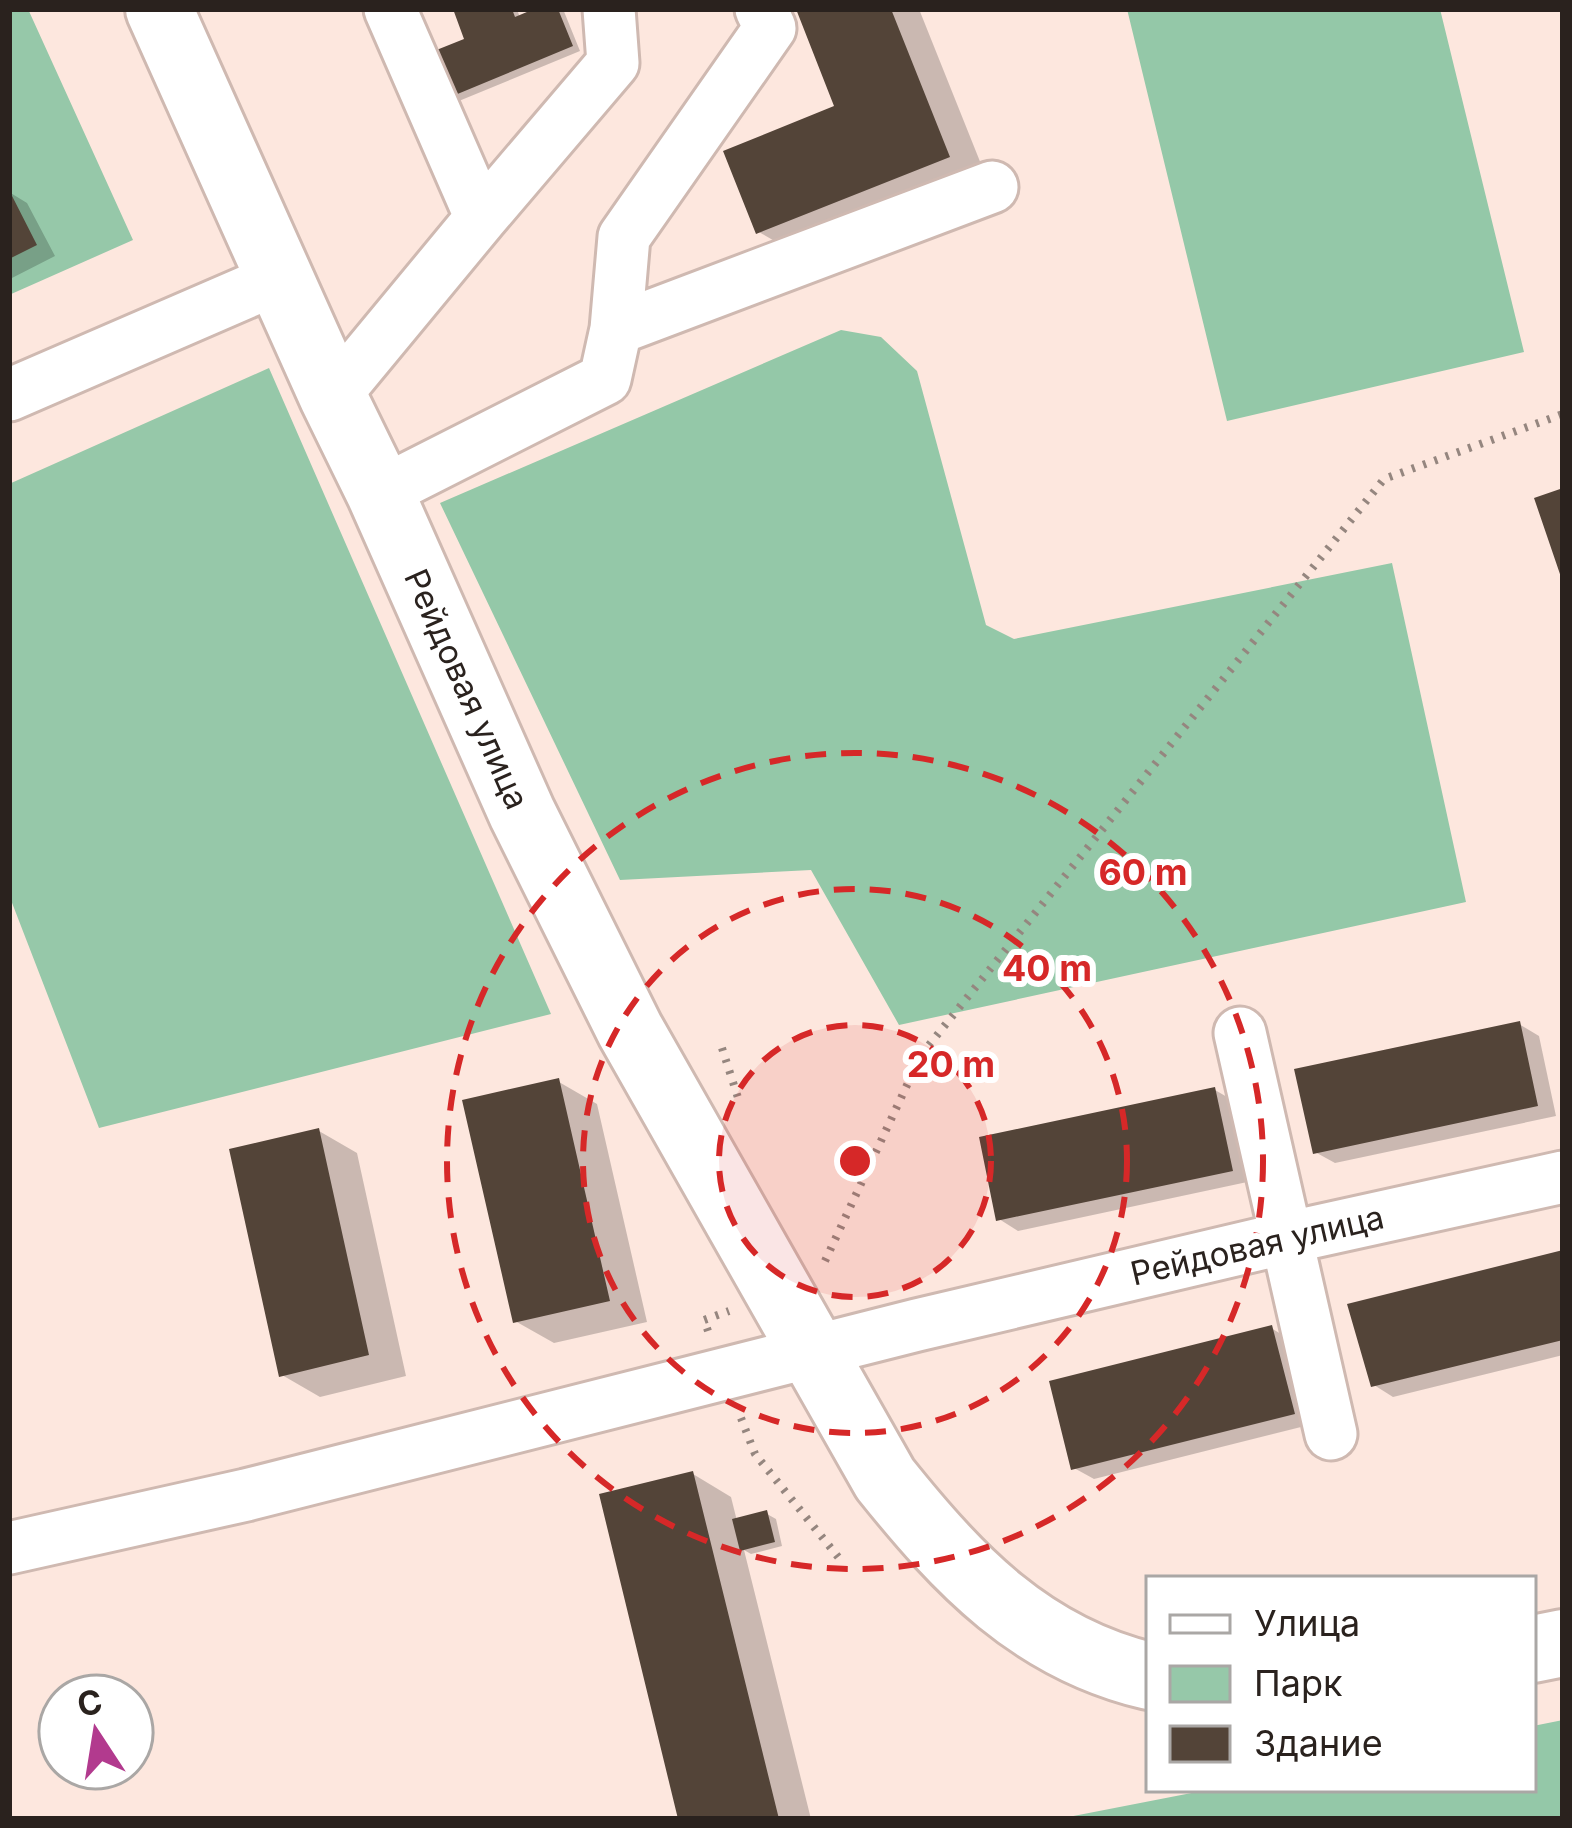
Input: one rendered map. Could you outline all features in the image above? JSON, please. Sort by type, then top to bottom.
[{"type":"main road","name":"Рейдовая улица","points":[[159,9],[522,813],[630,1030],[885,1478],[915,1517],[1001,1605],[1067,1648],[1146,1675]]},
{"type":"street","points":[[390,9],[481,218]]},
{"type":"street","points":[[333,397],[613,63],[609,9]]},
{"type":"street","points":[[380,493],[605,379],[616,329],[624,237],[770,28],[761,9]]},
{"type":"street","points":[[616,329],[992,187]]},
{"type":"street","points":[[13,384],[279,278]]},
{"type":"street","points":[[1240,1033],[1331,1434]]},
{"type":"street","name":"Рейдовая улица","points":[[9,1549],[246,1495],[812,1350],[1563,1177]]},
{"type":"path","points":[[817,1278],[921,1055],[1384,479],[1563,414]]},
{"type":"green space","points":[[9,9],[28,9],[133,240],[9,295]]},
{"type":"green space","points":[[1127,9],[1440,9],[1524,352],[1227,421]]},
{"type":"green space","points":[[841,330],[881,337],[917,371],[986,625],[1014,639],[1392,563],[1466,902],[899,1025],[811,870],[620,880],[440,503]]},
{"type":"green space","points":[[269,368],[551,1014],[99,1128],[9,895],[9,484]]},
{"type":"green space","points":[[1563,1720],[1563,1819],[1058,1819],[1197,1792],[1536,1792],[1536,1725]]},
{"type":"building","points":[[453,9],[512,9],[515,17],[534,9],[558,9],[573,46],[443,100],[424,55],[464,39]]},
{"type":"building","points":[[796,9],[891,9],[950,157],[756,234],[723,151],[834,106]]},
{"type":"building","points":[[9,190],[37,245],[9,259]]},
{"type":"building","points":[[1563,488],[1563,580],[1562,580],[1534,498]]},
{"type":"building","points":[[1520,1021],[1538,1106],[1313,1154],[1294,1069]]},
{"type":"building","points":[[559,1078],[610,1301],[513,1323],[462,1100]]},
{"type":"building","points":[[1215,1087],[1233,1171],[996,1221],[979,1137]]},
{"type":"building","points":[[319,1128],[369,1355],[279,1377],[229,1149]]},
{"type":"building","points":[[1563,1250],[1563,1340],[1371,1387],[1347,1304]]},
{"type":"building","points":[[1272,1325],[1295,1414],[1071,1470],[1049,1381]]},
{"type":"building","points":[[693,1471],[779,1819],[678,1819],[599,1494]]},
{"type":"building","points":[[767,1510],[775,1542],[740,1551],[732,1519]]}]
